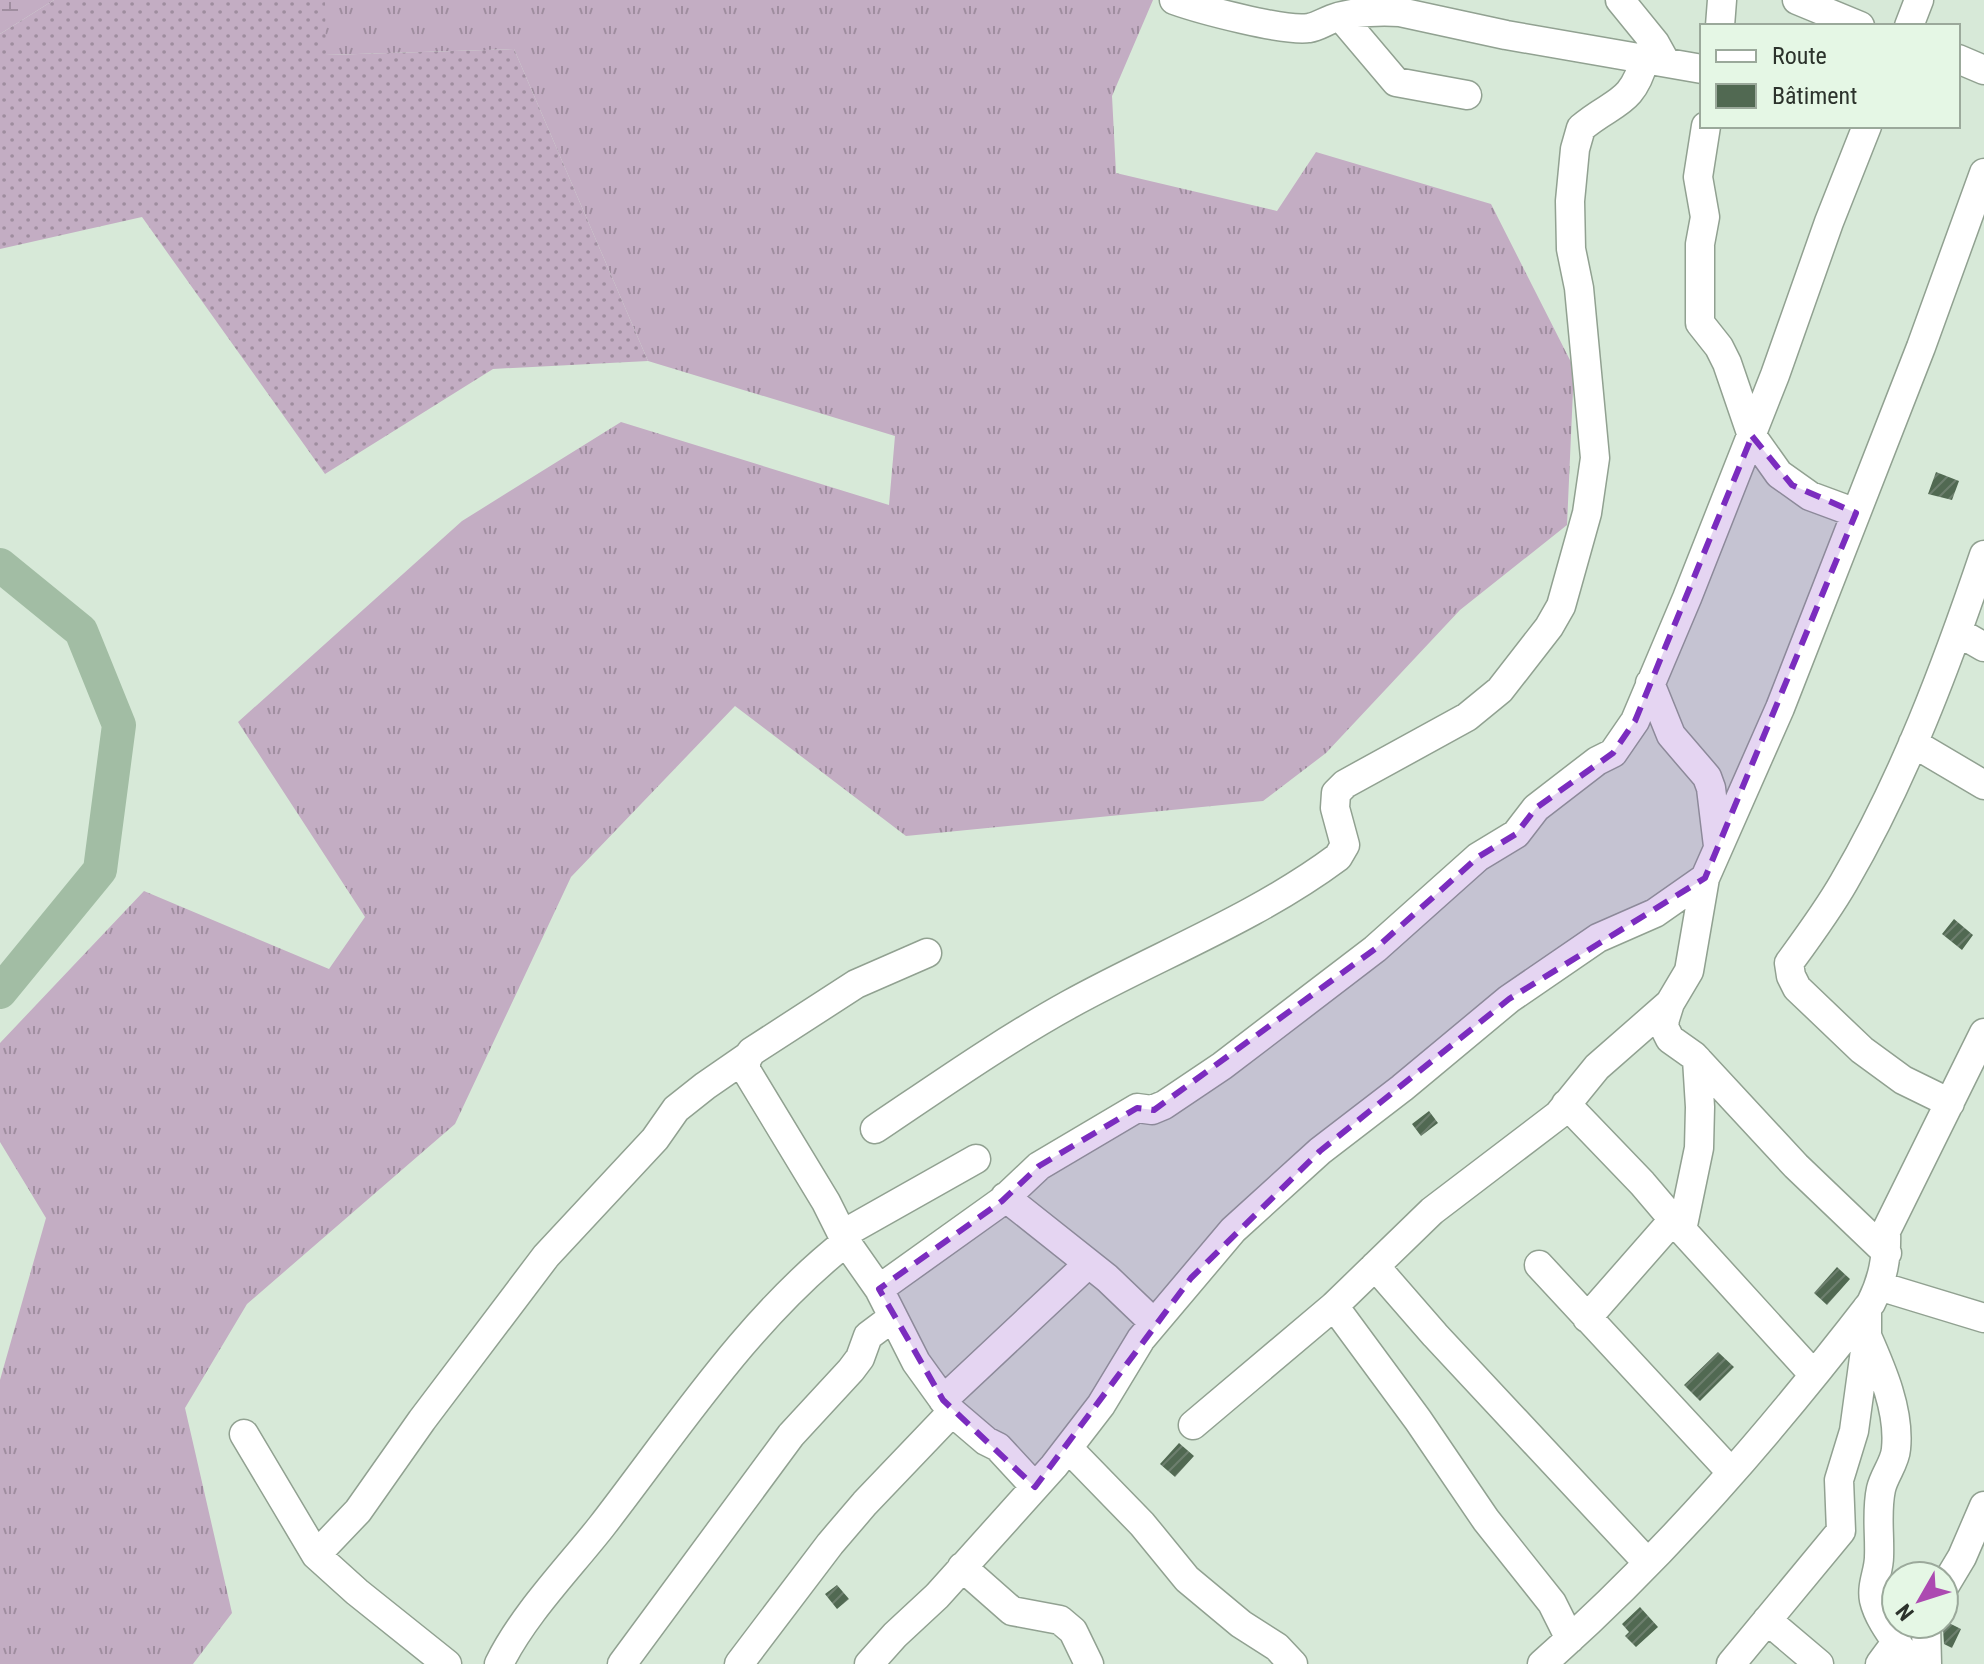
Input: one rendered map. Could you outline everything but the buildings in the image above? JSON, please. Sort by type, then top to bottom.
[{"type":"street","points":[[875,1129],[1014,1037],[1069,1005],[1224,927],[1338,857],[1345,845],[1335,808],[1336,793],[1345,784],[1467,717],[1500,690],[1549,627],[1561,606],[1587,513],[1595,458],[1579,288],[1571,249],[1570,201],[1575,149],[1581,128],[1620,103],[1655,60],[1655,43],[1620,0]]},
{"type":"street","points":[[1720,24],[1722,0]]},
{"type":"street","points":[[1797,0],[1855,24]]},
{"type":"street","points":[[1910,24],[1919,0]]},
{"type":"street","points":[[1189,2],[1248,20],[1296,28],[1314,27],[1337,12],[1400,12],[1506,35],[1700,69]]},
{"type":"street","points":[[1337,12],[1396,82],[1467,95]]},
{"type":"street","points":[[1960,60],[1984,70]]},
{"type":"street","points":[[1706,128],[1698,177],[1705,217],[1700,244],[1699,319],[1727,363],[1752,436],[1779,474],[1792,485],[1830,505],[1856,513]]},
{"type":"street","points":[[879,1289],[1005,1197],[1039,1166],[1137,1108],[1156,1109],[1222,1066],[1375,949],[1478,857],[1516,834],[1536,808],[1597,761],[1613,753],[1635,721],[1752,436],[1866,128]]},
{"type":"street","points":[[1887,1253],[1796,1166],[1697,1059],[1675,1044],[1667,1034],[1665,1019],[1670,1003],[1689,971],[1705,878],[1780,708],[1921,347],[1984,173]]},
{"type":"street","points":[[1950,1103],[1903,1080],[1862,1050],[1797,988],[1789,963],[1843,885],[1913,743],[1958,632],[1984,555]]},
{"type":"street","points":[[1958,632],[1984,647]]},
{"type":"street","points":[[1650,683],[1671,735],[1707,777],[1718,847]]},
{"type":"street","points":[[1913,743],[1984,785]]},
{"type":"street","points":[[869,1664],[962,1567],[1068,1448],[1101,1405],[1141,1339],[1233,1230],[1320,1151],[1509,999],[1598,938],[1655,913],[1705,878]]},
{"type":"street","points":[[316,1555],[358,1511],[422,1420],[546,1256],[645,1149],[676,1109],[842,992],[927,953]]},
{"type":"street","points":[[1193,1425],[1334,1306],[1432,1211],[1558,1115],[1597,1067],[1670,1003]]},
{"type":"street","points":[[1731,1664],[1841,1531],[1839,1480],[1854,1431],[1871,1310],[1887,1253],[1886,1231],[1984,1033]]},
{"type":"street","points":[[747,1057],[746,1070],[845,1238],[879,1289],[916,1362],[948,1406],[986,1441],[998,1447],[1035,1487]]},
{"type":"street","points":[[1587,1318],[1678,1225],[1699,1148],[1697,1059]]},
{"type":"street","points":[[1566,1104],[1642,1183],[1814,1375]]},
{"type":"street","points":[[499,1664],[558,1579],[747,1339],[845,1238],[976,1159]]},
{"type":"street","points":[[1005,1197],[1088,1264],[1154,1323]]},
{"type":"street","points":[[739,1664],[838,1534],[948,1406],[1088,1264]]},
{"type":"street","points":[[1539,1265],[1731,1472]]},
{"type":"street","points":[[1375,1266],[1435,1335],[1647,1562]]},
{"type":"street","points":[[1334,1306],[1418,1420],[1486,1520],[1552,1603],[1555,1656]]},
{"type":"street","points":[[1555,1656],[1731,1472],[1871,1310]]},
{"type":"street","points":[[1871,1310],[1984,1318]]},
{"type":"street","points":[[1871,1310],[1896,1431],[1896,1452],[1884,1476],[1880,1494],[1877,1533],[1880,1560],[1873,1588],[1877,1608],[1904,1653],[1880,1664]]},
{"type":"street","points":[[636,1659],[791,1435],[851,1370],[860,1358],[868,1336],[892,1318]]},
{"type":"street","points":[[244,1434],[316,1555],[447,1664]]},
{"type":"street","points":[[1068,1448],[1142,1524],[1187,1579],[1222,1609],[1277,1647],[1293,1664]]},
{"type":"street","points":[[1960,1560],[1984,1506]]},
{"type":"street","points":[[962,1567],[1012,1611],[1067,1624],[1089,1664]]},
{"type":"street","points":[[1767,1620],[1819,1664]]},
{"type":"street","points":[[1926,1640],[1927,1664]]},
{"type":"highlighted area","points":[[1752,436],[1792,485],[1856,513],[1705,878],[1509,999],[1320,1151],[1191,1278],[1035,1487],[943,1400],[879,1289],[1002,1201],[1039,1166],[1137,1108],[1154,1110],[1375,949],[1478,857],[1516,834],[1536,808],[1613,753],[1635,721]]},
{"type":"green space","points":[[0,0],[54,0],[0,34]]},
{"type":"green space","points":[[54,0],[325,0],[326,55],[514,49],[648,361],[493,369],[325,474],[142,217],[0,249],[0,34]]},
{"type":"green space","points":[[325,0],[1153,0],[1112,96],[1116,173],[1277,211],[1316,152],[1491,204],[1574,368],[1567,525],[1460,610],[1326,753],[1263,801],[906,836],[735,706],[571,877],[455,1124],[247,1304],[185,1408],[232,1613],[193,1664],[0,1664],[0,1380],[46,1218],[0,1142],[0,1043],[144,891],[329,969],[365,917],[238,722],[462,521],[621,422],[889,505],[895,436],[648,361],[514,49],[325,55]]},
{"type":"waterway","points":[[0,565],[81,631],[119,725],[100,870],[0,992]]}]
